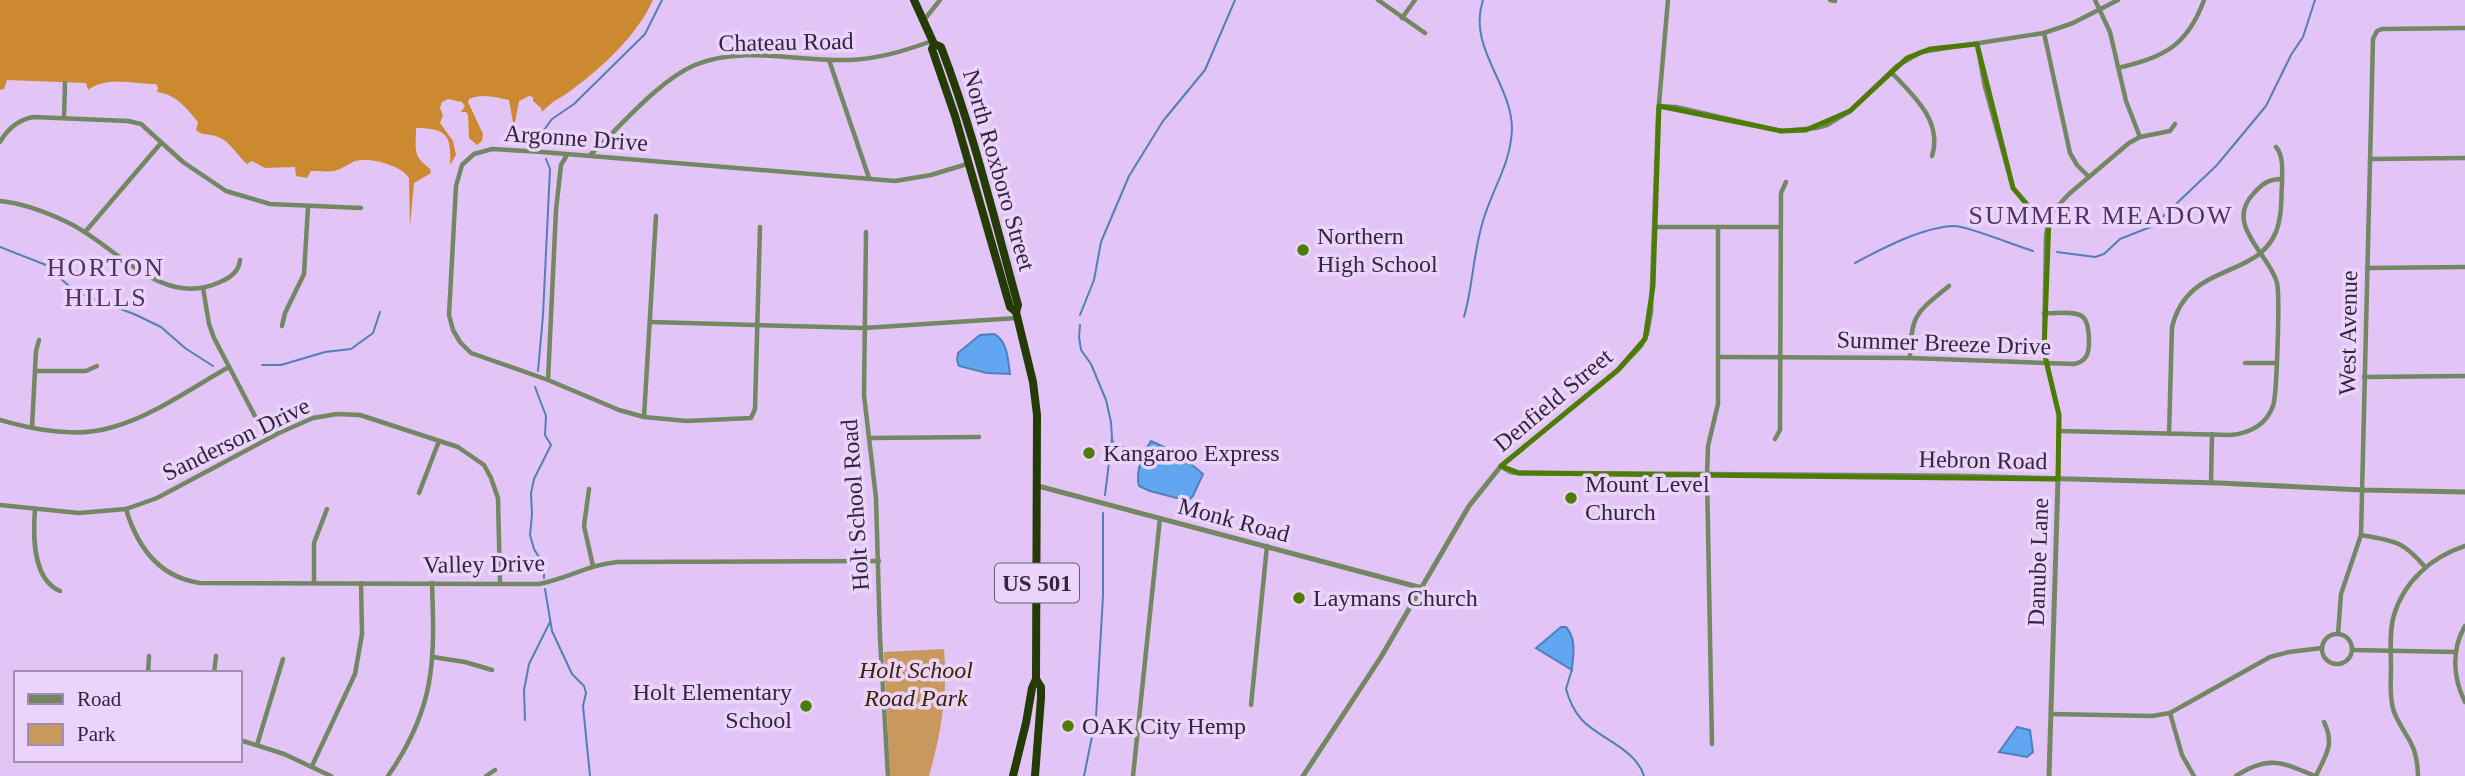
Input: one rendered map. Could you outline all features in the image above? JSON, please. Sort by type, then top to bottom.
[{"type":"highway","name":"North Roxboro Street","points":[[914,0],[933,42],[932,49],[955,116],[1010,307],[1017,315]]},
{"type":"highway","name":"North Roxboro Street","points":[[933,42],[941,47],[978,159],[1018,305],[1017,315],[1036,403],[1036,679],[1014,774]]},
{"type":"highway","points":[[955,116],[961,124],[971,154],[978,159]]},
{"type":"highway","points":[[967,164],[974,166],[986,205],[991,208]]},
{"type":"highway","name":"North Roxboro Street","points":[[1035,776],[1041,701],[1041,687],[1036,679]]},
{"type":"street","points":[[924,21],[940,0]]},
{"type":"street","points":[[1378,0],[1425,33]]},
{"type":"street","points":[[1402,18],[1415,0]]},
{"type":"street","name":"Denfield Street","points":[[1303,776],[1381,657],[1469,506],[1501,466],[1618,370],[1641,346],[1647,334],[1651,312],[1659,106],[1668,0]]},
{"type":"street","points":[[2095,0],[2110,32],[2126,101],[2140,137]]},
{"type":"street","points":[[1659,106],[1676,107],[1782,131],[1806,130],[1827,125],[1850,111],[1891,72],[1908,58],[1921,52],[2044,33],[2063,27],[2118,0]]},
{"type":"street","points":[[2118,68],[2147,61],[2168,51],[2183,38],[2193,24],[2204,0]]},
{"type":"street","name":"West Avenue","points":[[2338,634],[2341,594],[2361,535],[2373,45],[2377,31],[2465,29]]},
{"type":"street","points":[[2044,33],[2070,153],[2089,177]]},
{"type":"street","name":"Chateau Road","points":[[589,156],[665,85],[694,66],[717,58],[751,55],[829,60],[881,57],[933,42]]},
{"type":"street","points":[[1977,44],[1985,87],[2013,188],[2030,208],[2049,217],[2070,194],[2129,143],[2140,137],[2170,131],[2175,124]]},
{"type":"street","points":[[829,60],[869,178]]},
{"type":"street","points":[[1891,72],[1924,109],[1934,139],[1932,156]]},
{"type":"street","points":[[64,117],[65,83]]},
{"type":"street","points":[[0,142],[9,129],[24,119],[33,117],[128,121],[141,124],[183,162],[226,191],[270,204],[361,208]]},
{"type":"street","points":[[85,232],[161,143]]},
{"type":"street","points":[[2169,434],[2172,327],[2178,309],[2191,290],[2209,277],[2254,258],[2274,236],[2281,215],[2282,179],[2280,152],[2276,147]]},
{"type":"street","name":"Argonne Drive","points":[[757,325],[755,409],[751,418],[687,421],[644,417],[471,354],[453,330],[449,315],[456,186],[462,165],[477,152],[492,149],[910,180],[967,164]]},
{"type":"street","points":[[548,380],[555,210],[561,165],[567,155]]},
{"type":"street","points":[[2370,159],[2465,158]]},
{"type":"street","points":[[2059,431],[2212,435],[2245,433],[2258,427],[2267,416],[2275,395],[2278,287],[2270,265],[2249,236],[2245,209],[2250,197],[2266,182],[2282,179]]},
{"type":"street","points":[[1775,439],[1780,430],[1780,227],[1781,192],[1786,181]]},
{"type":"street","points":[[0,201],[58,218],[85,232],[161,283],[175,288],[203,288],[227,279],[237,270],[240,260]]},
{"type":"street","points":[[282,326],[285,313],[304,274],[308,207]]},
{"type":"street","points":[[644,417],[656,216]]},
{"type":"street","name":"Danube Lane","points":[[2049,217],[2046,236],[2046,363],[2059,415],[2049,776]]},
{"type":"street","points":[[1656,227],[1780,227]]},
{"type":"street","points":[[757,325],[760,228]]},
{"type":"street","points":[[1712,744],[1707,475],[1708,446],[1718,404],[1718,228]]},
{"type":"street","name":"Holt School Road","points":[[866,232],[864,395],[876,491],[880,637],[888,776]]},
{"type":"street","points":[[2367,268],[2465,267]]},
{"type":"street","points":[[1910,358],[1912,328],[1919,312],[1949,286]]},
{"type":"street","points":[[203,288],[209,324],[267,439]]},
{"type":"street","name":"Summer Breeze Drive","points":[[1718,357],[1910,358],[2074,364],[2084,359],[2087,352],[2086,320],[2078,314],[2045,313]]},
{"type":"street","points":[[650,322],[864,328],[1017,315]]},
{"type":"street","points":[[32,427],[36,351],[40,340]]},
{"type":"street","points":[[2245,363],[2276,363]]},
{"type":"street","points":[[35,371],[86,371],[97,366]]},
{"type":"street","points":[[0,420],[32,427],[79,432],[110,428],[142,415],[229,367]]},
{"type":"street","points":[[2364,377],[2465,376]]},
{"type":"street","name":"Sanderson Drive","points":[[0,505],[79,513],[126,509],[157,498],[267,439],[313,418],[352,414],[372,418],[458,447],[484,466],[491,478],[499,505],[500,583]]},
{"type":"street","points":[[2211,483],[2212,435]]},
{"type":"street","points":[[869,438],[979,438]]},
{"type":"street","points":[[419,493],[439,441]]},
{"type":"street","name":"Hebron Road","points":[[1501,466],[1519,473],[2058,479],[2465,492]]},
{"type":"street","name":"Monk Road","points":[[1038,486],[1422,588]]},
{"type":"street","points":[[589,489],[584,526],[593,566]]},
{"type":"street","points":[[35,509],[34,540],[40,568],[53,588],[60,591]]},
{"type":"street","name":"Valley Drive","points":[[126,509],[143,550],[163,569],[178,577],[200,583],[549,582],[593,566],[618,562],[878,561]]},
{"type":"street","points":[[314,583],[314,543],[327,509]]},
{"type":"street","points":[[1133,776],[1160,518]]},
{"type":"street","points":[[2361,535],[2399,542],[2425,567]]},
{"type":"street","points":[[1251,705],[1267,546]]},
{"type":"street","points":[[2418,776],[2415,746],[2394,712],[2392,702],[2391,651],[2394,614],[2411,583],[2425,567],[2443,555],[2465,546]]},
{"type":"street","points":[[312,766],[355,674],[362,634],[361,583]]},
{"type":"street","points":[[388,776],[411,741],[428,694],[433,657],[432,583]]},
{"type":"street","points":[[2465,626],[2455,652],[2458,689],[2465,702]]},
{"type":"street","points":[[2338,634],[2347,638],[2352,650],[2347,660],[2338,664],[2325,658],[2322,648],[2329,636],[2338,634]]},
{"type":"street","points":[[2050,713],[2152,716],[2170,713],[2270,657],[2322,648]]},
{"type":"street","points":[[2352,650],[2455,652]]},
{"type":"street","points":[[148,671],[149,656]]},
{"type":"street","points":[[214,671],[216,656]]},
{"type":"street","points":[[433,657],[492,670]]},
{"type":"street","points":[[257,745],[283,659]]},
{"type":"street","points":[[2170,713],[2182,755],[2194,776]]},
{"type":"street","points":[[2236,776],[2252,766],[2267,762],[2285,763],[2315,776],[2330,745],[2331,736],[2324,722]]},
{"type":"street","points":[[242,741],[312,766],[331,776]]},
{"type":"street","points":[[486,776],[495,770]]},
{"type":"highlighted area","points":[[1977,44],[2013,188],[2030,208],[2049,217],[2044,352],[2059,415],[2058,479],[1519,473],[1501,466],[1618,370],[1645,339],[1653,286],[1659,106],[1781,131],[1806,130],[1850,111],[1907,58],[1930,49]]},
{"type":"green space","name":"Holt School Road Park","points":[[944,649],[942,713],[929,776],[890,776],[884,652]]},
{"type":"shaded area","points":[[0,0],[653,0],[619,49],[573,89],[542,112],[533,97],[519,101],[514,128],[509,100],[484,96],[469,99],[483,134],[482,141],[477,145],[469,138],[468,115],[461,112],[465,106],[462,102],[448,99],[442,102],[440,108],[443,115],[440,123],[453,141],[456,155],[450,165],[450,147],[445,135],[434,130],[416,128],[416,152],[431,173],[414,183],[410,226],[409,178],[399,169],[375,161],[359,160],[334,171],[311,171],[307,178],[296,176],[295,167],[265,168],[252,161],[247,164],[223,139],[196,130],[198,122],[189,111],[175,99],[157,92],[156,84],[111,82],[88,90],[86,83],[7,80],[4,89],[0,90]]},
{"type":"water","points":[[994,334],[1005,346],[1010,374],[987,373],[959,366],[958,353],[980,335]]},
{"type":"water","points":[[1151,441],[1179,454],[1203,474],[1188,501],[1139,486],[1140,463]]},
{"type":"water","points":[[1561,627],[1566,627],[1572,637],[1572,670],[1536,648]]},
{"type":"water","points":[[2017,727],[2030,730],[2033,752],[2027,757],[1999,752]]},
{"type":"waterway","points":[[543,144],[544,130],[552,119],[574,104],[645,34],[662,0]]},
{"type":"waterway","points":[[1080,315],[1094,280],[1101,242],[1129,176],[1163,121],[1205,70],[1235,0]]},
{"type":"waterway","points":[[1464,317],[1480,233],[1505,165],[1512,129],[1505,96],[1481,34],[1483,0]]},
{"type":"waterway","points":[[2057,252],[2095,257],[2104,254],[2120,239],[2153,226],[2217,165],[2266,106],[2303,37],[2315,0]]},
{"type":"waterway","points":[[538,371],[550,169],[546,159]]},
{"type":"waterway","points":[[1855,263],[1916,234],[1954,226],[2033,251]]},
{"type":"waterway","points":[[0,247],[46,265],[70,287],[88,297],[161,327],[185,348],[213,366]]},
{"type":"waterway","points":[[262,365],[281,365],[325,352],[351,349],[373,333],[380,312]]},
{"type":"waterway","points":[[1080,325],[1081,350],[1091,364],[1106,400],[1111,422],[1112,438],[1105,495]]},
{"type":"waterway","points":[[535,387],[546,416],[545,435],[551,445],[534,479],[531,493],[530,535],[534,549],[544,565],[544,578]]},
{"type":"waterway","points":[[1112,439],[1114,444],[1143,454]]},
{"type":"waterway","points":[[1084,776],[1096,717],[1103,596],[1103,513]]},
{"type":"waterway","points":[[545,589],[552,631],[572,674],[584,686],[586,693],[583,706],[590,776]]},
{"type":"waterway","points":[[525,720],[524,690],[529,664],[550,622]]},
{"type":"waterway","points":[[1572,669],[1566,689],[1577,713],[1590,727],[1626,751],[1644,776]]},
{"type":"place","name":"Northern High School","points":[[1303,250]]},
{"type":"place","name":"Kangaroo Express","points":[[1089,453]]},
{"type":"place","name":"Mount Level Church","points":[[1571,498]]},
{"type":"place","name":"Laymans Church","points":[[1299,598]]},
{"type":"place","name":"Holt Elementary School","points":[[806,706]]},
{"type":"place","name":"OAK City Hemp","points":[[1068,726]]},
{"type":"district","name":"SUMMER MEADOW","points":[[2101,215]]},
{"type":"district","name":"HORTON HILLS","points":[[106,282]]}]
